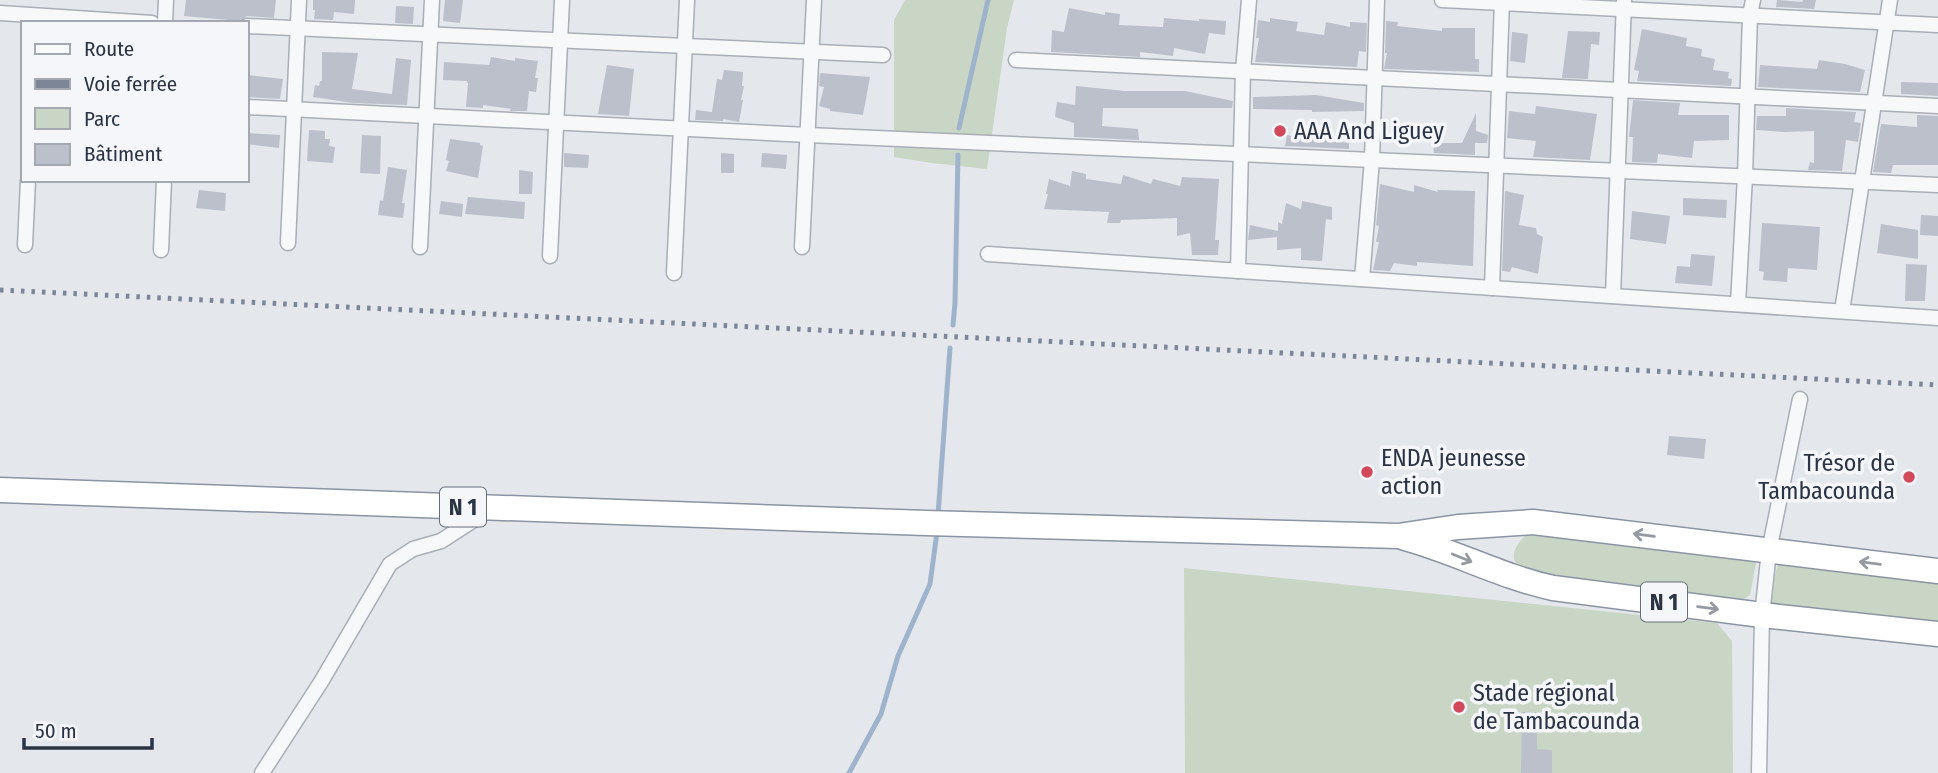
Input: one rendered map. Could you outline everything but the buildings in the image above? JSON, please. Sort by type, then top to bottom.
[{"type":"highway","name":"N 1","points":[[0,490],[938,524],[1398,537],[1449,528],[1533,522],[1938,570]]},
{"type":"highway","name":"N 1","points":[[1398,537],[1434,546],[1484,567],[1541,585],[1762,615],[1938,634]]},
{"type":"street","points":[[165,21],[166,0]]},
{"type":"street","points":[[288,243],[299,0]]},
{"type":"street","points":[[420,247],[432,0]]},
{"type":"street","points":[[550,256],[562,0]]},
{"type":"street","points":[[674,273],[687,0]]},
{"type":"street","points":[[802,247],[814,0]]},
{"type":"street","points":[[1238,271],[1243,71],[1249,0]]},
{"type":"street","points":[[1362,279],[1372,160],[1377,0]]},
{"type":"street","points":[[1442,0],[1623,4],[1750,15],[1938,25]]},
{"type":"street","points":[[1738,304],[1750,15],[1753,0]]},
{"type":"street","points":[[1842,312],[1890,0]]},
{"type":"street","points":[[1492,288],[1502,1]]},
{"type":"street","points":[[1613,296],[1623,4]]},
{"type":"street","points":[[0,13],[36,12],[131,21]]},
{"type":"street","points":[[248,26],[883,55]]},
{"type":"street","points":[[1016,60],[1938,106]]},
{"type":"street","points":[[248,107],[808,135],[1938,185]]},
{"type":"street","points":[[25,245],[28,182]]},
{"type":"street","points":[[161,250],[164,182]]},
{"type":"street","points":[[988,254],[1938,318]]},
{"type":"street","points":[[1759,773],[1762,615],[1769,551],[1800,399]]},
{"type":"street","points":[[262,773],[321,682],[390,564],[413,550],[441,541],[492,508]]},
{"type":"green space","points":[[905,0],[1014,0],[1007,28],[987,169],[894,157],[894,20]]},
{"type":"green space","points":[[1527,533],[1749,555],[1756,563],[1750,595],[1738,603],[1540,580],[1518,566],[1515,561],[1515,549]]},
{"type":"green space","points":[[1779,560],[1938,580],[1938,624],[1767,605]]},
{"type":"green space","name":"Stade régional de Tambacounda","points":[[1184,568],[1717,623],[1732,641],[1733,773],[1185,773]]},
{"type":"waterway","points":[[959,128],[988,0]]},
{"type":"waterway","points":[[953,325],[958,155]]},
{"type":"waterway","points":[[938,515],[950,348]]},
{"type":"waterway","points":[[849,773],[881,714],[898,656],[930,584],[937,532]]},
{"type":"railway","points":[[0,290],[1938,385]]},
{"type":"place","name":"AAA And Liguey","points":[[1280,131]]},
{"type":"place","name":"ENDA jeunesse action","points":[[1367,472]]},
{"type":"place","name":"Trésor de Tambacounda","points":[[1909,477]]},
{"type":"place","name":"Stade régional de Tambacounda","points":[[1459,707]]}]
